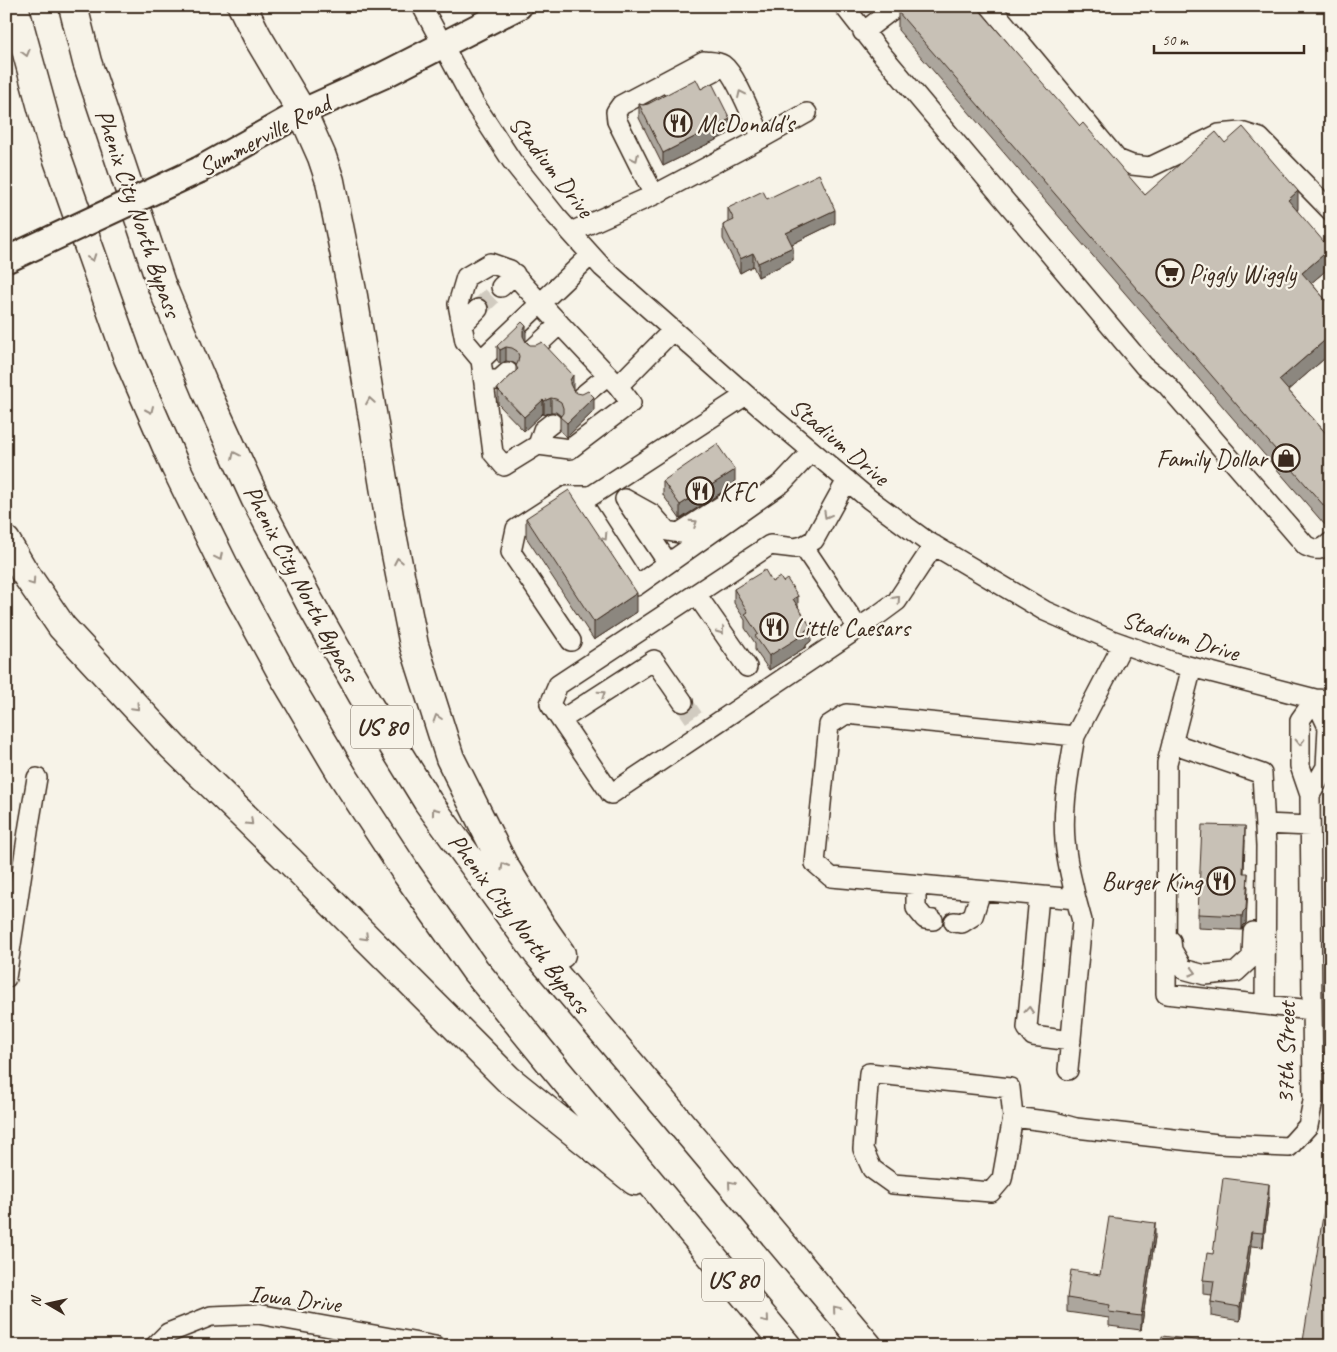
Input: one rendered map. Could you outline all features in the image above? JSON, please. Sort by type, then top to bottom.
[{"type":"highway","name":"US 80","points":[[14,6],[50,137],[128,358],[175,466],[227,572],[283,675],[343,776],[407,874],[475,970],[548,1061],[787,1346]]},
{"type":"highway","name":"Phenix City North Bypass","points":[[73,6],[87,62],[161,284],[210,400],[255,498],[309,601],[367,703],[428,802],[538,954],[868,1346]]},
{"type":"highway","points":[[242,6],[257,36],[302,112],[322,157],[330,182],[353,296],[391,529],[414,645],[450,758],[503,864],[530,909],[668,1110]]},
{"type":"highway","points":[[6,541],[23,570],[62,627],[173,747],[508,1079],[678,1215]]},
{"type":"main road","name":"Summerville Road","points":[[6,260],[199,170],[302,112],[382,76],[519,6]]},
{"type":"street","name":"Stadium Drive","points":[[422,6],[474,103],[512,161],[602,267],[746,395],[869,499],[934,545],[1045,611],[1123,644],[1176,663],[1323,700]]},
{"type":"street","points":[[844,6],[863,32],[1144,366],[1166,384],[1306,546],[1315,550],[1324,548],[1331,542]]},
{"type":"street","points":[[863,32],[897,6]]},
{"type":"street","points":[[990,6],[1117,159],[1132,165],[1150,167],[1219,134],[1241,132],[1260,138],[1331,210]]},
{"type":"street","points":[[654,195],[617,121],[616,112],[621,105],[704,61],[716,62],[724,66],[735,81],[762,138]]},
{"type":"street","points":[[571,232],[654,195],[807,112]]},
{"type":"street","points":[[481,360],[592,255]]},
{"type":"street","points":[[490,263],[510,270],[508,281],[541,304],[613,380],[631,403],[570,449],[538,445],[504,466],[493,453],[481,360],[465,341],[458,304],[466,277],[490,263]]},
{"type":"street","points":[[462,325],[478,309]]},
{"type":"street","points":[[534,348],[560,324]]},
{"type":"street","points":[[581,398],[613,380],[673,330]]},
{"type":"street","points":[[484,380],[499,380],[508,372]]},
{"type":"street","points":[[571,641],[511,552],[516,529],[567,496],[591,496],[746,395]]},
{"type":"street","points":[[538,445],[543,430],[552,423]]},
{"type":"street","points":[[578,496],[636,586],[782,483],[812,451]]},
{"type":"street","points":[[846,480],[814,540],[795,548],[770,545],[558,685],[550,704],[611,794],[700,726],[763,692],[897,601],[934,545]]},
{"type":"street","points":[[613,482],[668,563]]},
{"type":"street","points":[[625,499],[652,514],[666,531],[679,533],[740,494],[758,499]]},
{"type":"street","points":[[803,546],[858,628]]},
{"type":"street","points":[[696,594],[763,692]]},
{"type":"street","points":[[1068,1070],[1082,920],[1067,856],[1064,823],[1067,777],[1075,736],[1123,644]]},
{"type":"street","points":[[561,720],[654,660],[683,702]]},
{"type":"street","points":[[1192,667],[1167,763],[1166,994],[1311,1010]]},
{"type":"street","points":[[1310,795],[1326,768],[1328,727],[1323,700]]},
{"type":"street","name":"37th Street","points":[[1013,1117],[1054,1122],[1076,1128],[1218,1144],[1289,1147],[1308,1126],[1322,1062],[1311,1010],[1310,795],[1300,766],[1300,720],[1323,700]]},
{"type":"street","points":[[1075,736],[846,714],[828,725],[815,863],[831,877],[1076,899]]},
{"type":"street","points":[[1172,744],[1262,774],[1266,846],[1265,1005]]},
{"type":"street","points":[[6,978],[37,778]]},
{"type":"street","points":[[1264,824],[1310,826]]},
{"type":"street","points":[[1166,900],[1172,950],[1183,970],[1206,975],[1236,972],[1252,958],[1257,878],[1266,846]]},
{"type":"street","points":[[916,885],[916,908],[925,918],[933,920]]},
{"type":"street","points":[[954,922],[962,923],[973,916],[981,891]]},
{"type":"street","points":[[1039,896],[1027,1028],[1033,1036],[1071,1041]]},
{"type":"street","points":[[869,1073],[1010,1088],[1013,1117],[1002,1179],[991,1192],[893,1184],[872,1169],[863,1149],[869,1073]]},
{"type":"street","name":"Iowa Drive","points":[[156,1346],[168,1332],[211,1316],[258,1314],[435,1346]]},
{"type":"building","points":[[904,6],[976,6],[1080,126],[1083,123],[1145,195],[1216,132],[1225,143],[1243,127],[1298,191],[1288,200],[1330,249],[1302,273],[1331,306],[1331,335],[1279,380],[1331,439],[1331,502],[1325,507],[898,12]]},
{"type":"building","points":[[696,79],[701,89],[712,83],[730,119],[663,153],[639,104],[648,104]]},
{"type":"building","points":[[819,174],[835,210],[786,233],[793,247],[758,263],[753,253],[740,259],[723,225],[734,220],[728,208],[763,191],[767,199]]},
{"type":"building","points":[[522,322],[526,326],[523,330],[523,336],[526,342],[530,345],[536,345],[542,342],[573,375],[570,384],[573,390],[582,394],[588,391],[594,397],[567,423],[560,417],[563,413],[563,408],[561,402],[556,399],[543,400],[524,417],[498,390],[518,369],[516,366],[519,356],[517,351],[512,348],[506,347],[500,350],[497,346]]},
{"type":"building","points":[[717,444],[735,470],[680,505],[663,481]]},
{"type":"building","points":[[569,490],[637,593],[594,622],[526,518]]},
{"type":"building","name":"Little Caesars","points":[[765,570],[772,582],[780,577],[783,582],[787,579],[798,596],[793,599],[811,627],[805,631],[806,633],[769,656],[755,636],[758,634],[745,614],[748,612],[734,589]]},
{"type":"building","points":[[1202,825],[1245,826],[1243,873],[1248,873],[1246,909],[1242,916],[1198,914]]},
{"type":"building","points":[[1223,1178],[1269,1184],[1263,1233],[1251,1232],[1240,1307],[1211,1302],[1214,1281],[1203,1280],[1207,1253],[1213,1254]]},
{"type":"building","points":[[1326,1197],[1331,1198],[1331,1346],[1305,1346],[1305,1341],[1303,1341]]},
{"type":"building","points":[[1109,1217],[1155,1223],[1141,1316],[1109,1312],[1110,1305],[1067,1298],[1071,1270],[1100,1275]]},
{"type":"building","points":[[1162,1336],[1203,1341],[1202,1346],[1161,1346]]},
{"type":"tunnel","points":[[478,309],[501,287]]},
{"type":"tunnel","points":[[683,702],[696,721]]},
{"type":"place","name":"McDonald's","points":[[678,123]]},
{"type":"place","name":"Piggly Wiggly","points":[[1170,273]]},
{"type":"place","name":"Family Dollar","points":[[1286,458]]},
{"type":"place","name":"KFC","points":[[700,491]]},
{"type":"place","name":"Little Caesars","points":[[774,627]]},
{"type":"place","name":"Burger King","points":[[1221,881]]}]
